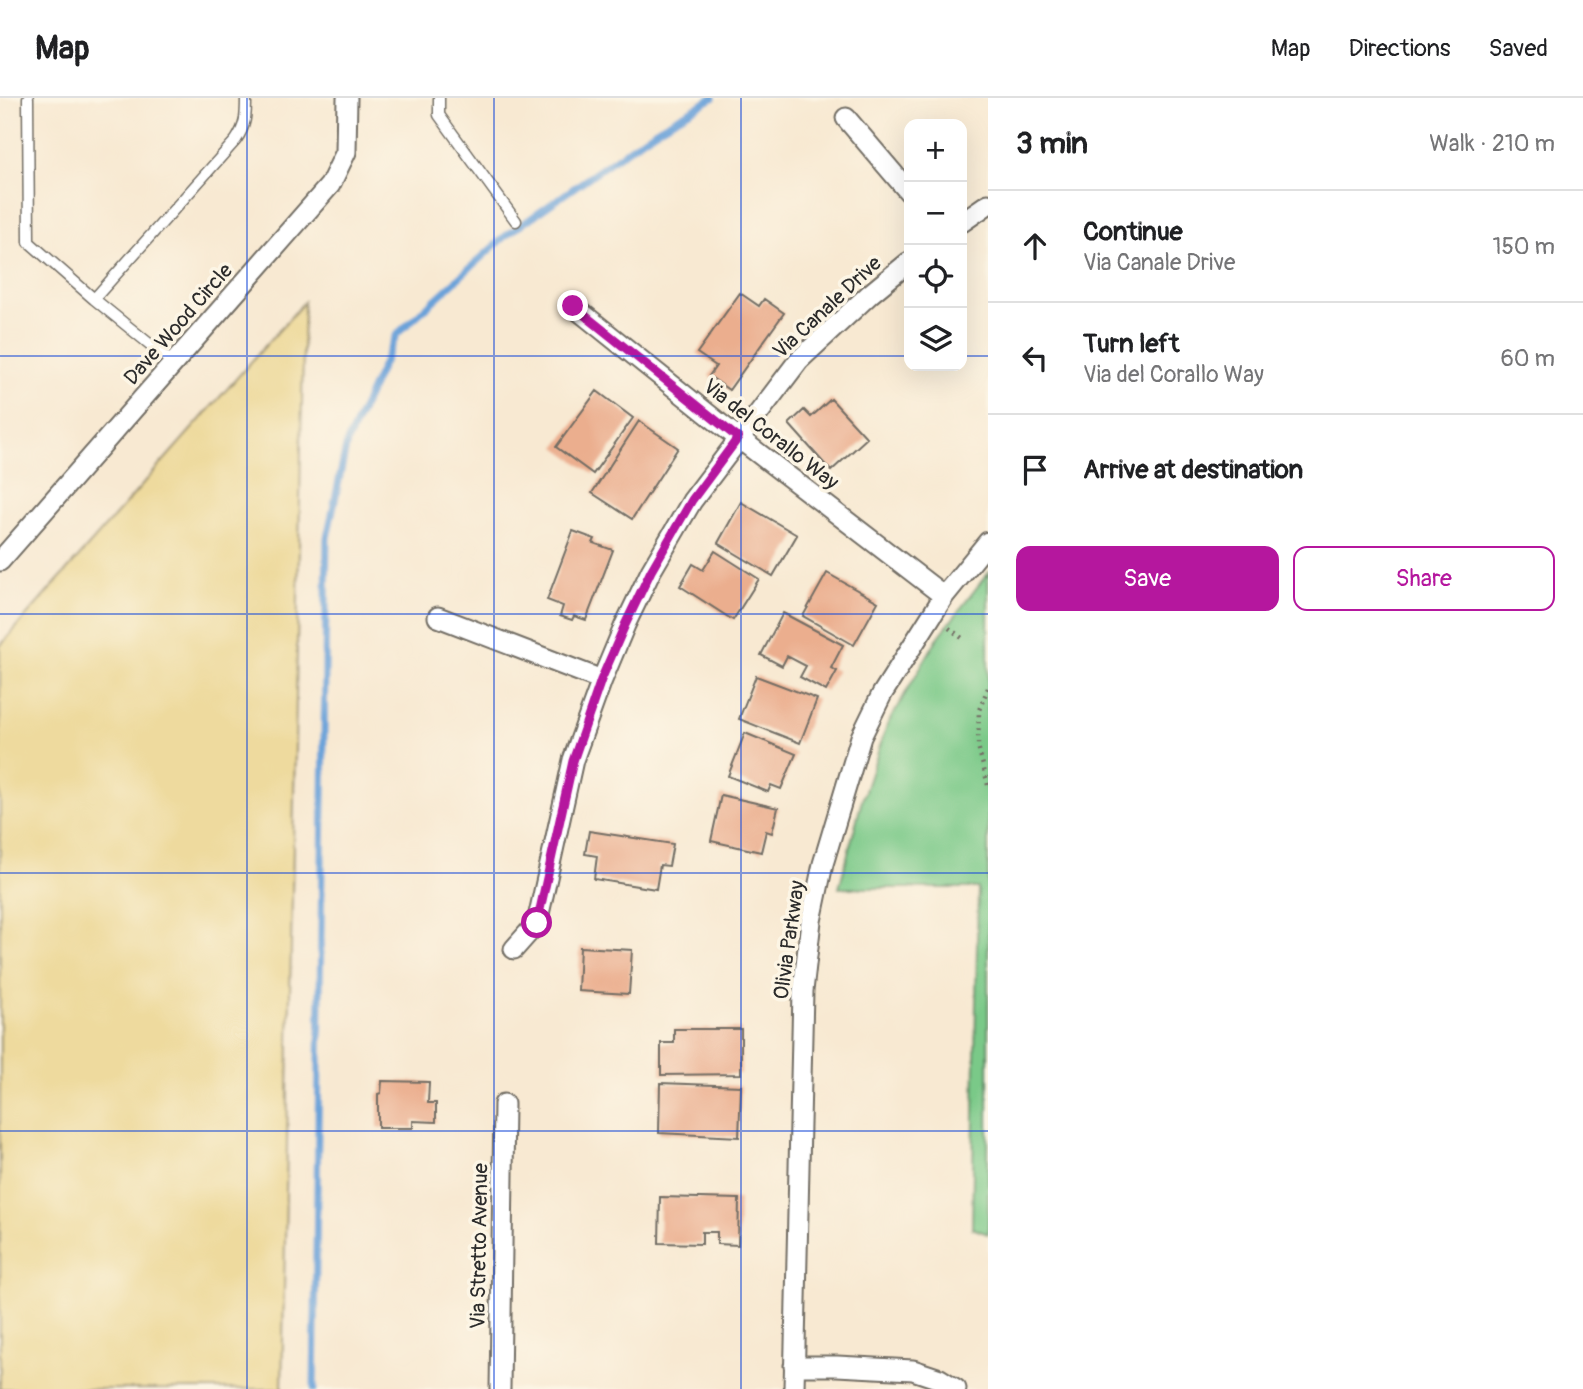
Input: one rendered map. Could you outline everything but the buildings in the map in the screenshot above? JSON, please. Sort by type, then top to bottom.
[{"type":"street","name":"Dave Wood Circle","points":[[0,561],[330,185],[346,152],[347,98]]},
{"type":"street","points":[[846,118],[904,186]]},
{"type":"street","points":[[967,219],[988,204]]},
{"type":"street","name":"Via Canale Drive","points":[[514,949],[537,923],[573,761],[601,680],[651,571],[692,500],[799,360],[904,266]]},
{"type":"street","name":"Via del Corallo Way","points":[[573,306],[738,438],[944,596]]},
{"type":"street","name":"Olivia Parkway","points":[[794,1389],[803,991],[811,921],[823,864],[862,737],[882,694],[944,596],[988,542]]},
{"type":"street","points":[[438,617],[601,680]]},
{"type":"street","name":"Via Stretto Avenue","points":[[500,1389],[504,1104]]},
{"type":"street","points":[[794,1367],[913,1370],[940,1379],[956,1389]]},
{"type":"lane","points":[[28,98],[29,243],[173,363]]},
{"type":"lane","points":[[94,299],[236,140],[246,118],[246,98]]},
{"type":"lane","points":[[439,98],[439,115],[516,221]]},
{"type":"path","points":[[988,688],[979,710],[978,746],[988,785]]},
{"type":"green space","points":[[988,573],[988,1234],[972,1228],[978,888],[839,888],[862,800],[887,725],[937,639]]},
{"type":"sand","points":[[304,302],[282,1389],[0,1389],[0,646]]},
{"type":"waterway","points":[[314,1389],[327,538],[347,442],[397,334],[504,237],[659,128],[713,98]]},
{"type":"route","points":[[537,923],[573,761],[601,680],[651,571],[692,500],[738,438],[573,306]]}]
